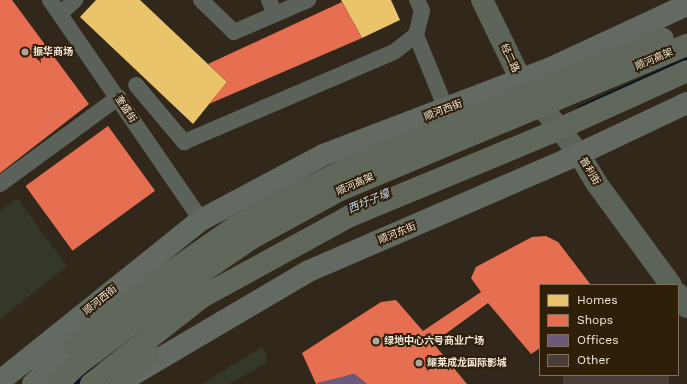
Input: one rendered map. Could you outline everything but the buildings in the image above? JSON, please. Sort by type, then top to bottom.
[{"type":"highway","points":[[75,345],[175,269],[235,227],[342,170],[687,31]]},
{"type":"highway","name":"顺河高架","points":[[57,384],[192,279],[252,238],[340,190],[687,45]]},
{"type":"highway","points":[[90,384],[202,297],[350,216],[550,133],[687,71]]},
{"type":"highway","points":[[120,383],[147,353],[200,314],[355,230],[537,151],[687,82]]},
{"type":"main road","name":"顺河西街","points":[[0,381],[201,220],[323,155],[521,80],[687,5]]},
{"type":"main road","name":"顺河东街","points":[[120,383],[309,271],[579,154],[687,103]]},
{"type":"main road","name":"顺河西街","points":[[33,384],[75,345],[201,220]]},
{"type":"street","name":"奎盛街","points":[[50,0],[119,97],[187,203],[201,220]]},
{"type":"street","points":[[60,14],[75,0]]},
{"type":"street","points":[[201,0],[234,32],[272,7],[308,0]]},
{"type":"street","points":[[417,0],[422,11],[416,35],[446,108]]},
{"type":"street","name":"经二路","points":[[482,0],[521,80]]},
{"type":"street","name":"经二路","points":[[498,0],[526,61],[526,69],[521,80]]},
{"type":"street","points":[[136,85],[184,142],[394,52],[416,35]]},
{"type":"street","points":[[521,80],[579,154]]},
{"type":"street","points":[[0,184],[119,97]]},
{"type":"street","name":"普利街","points":[[579,154],[607,176],[687,281]]},
{"type":"street","name":"普利街","points":[[579,154],[597,184],[670,284]]},
{"type":"street","points":[[679,295],[687,306]]},
{"type":"green space","points":[[17,198],[67,266],[0,319],[0,211]]},
{"type":"green space","points":[[262,347],[266,353],[266,363],[229,384],[202,384]]},
{"type":"waterway","name":"西圩子壕","points":[[579,108],[687,59]]},
{"type":"waterway","name":"西圩子壕","points":[[73,384],[98,365]]},
{"type":"place","name":"振华商场","points":[[25,52]]},
{"type":"place","name":"绿地中心六号商业广场","points":[[376,341]]},
{"type":"place","name":"耀莱成龙国际影城","points":[[419,363]]}]
